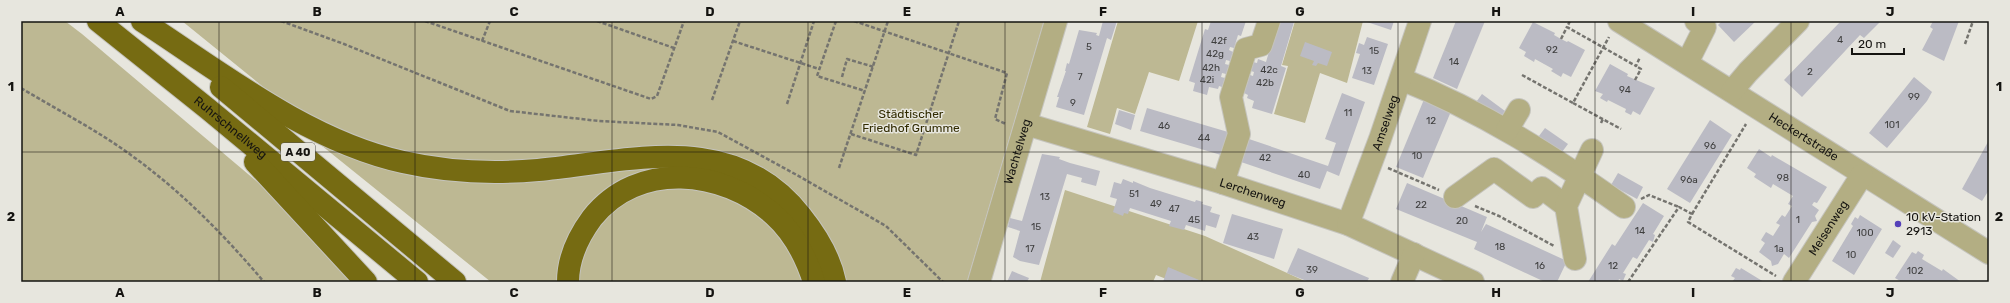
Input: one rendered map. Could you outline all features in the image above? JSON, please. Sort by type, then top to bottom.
[{"type":"highway","name":"Ruhrschnellweg","points":[[98,21],[208,109],[417,282]]},
{"type":"highway","name":"Ruhrschnellweg","points":[[142,21],[455,282]]},
{"type":"highway","points":[[142,21],[271,105],[314,130],[344,144],[404,162],[467,171],[501,172],[537,170],[632,157],[676,156],[703,158],[734,167],[765,182],[787,199],[819,240],[831,265],[835,282]]},
{"type":"highway","points":[[208,109],[285,196],[366,282]]},
{"type":"highway","points":[[568,282],[570,260],[580,234],[606,203],[638,184],[659,178],[680,177],[710,181],[731,188],[754,201],[774,216],[791,235],[807,260],[814,282]]},
{"type":"street","name":"Wachtelweg","points":[[979,282],[1056,21]]},
{"type":"street","points":[[1223,183],[1239,134],[1231,97],[1246,49],[1261,45],[1269,21]]},
{"type":"street","name":"Amselweg","points":[[1348,224],[1401,79],[1420,21]]},
{"type":"street","points":[[1686,63],[1706,27],[1696,21]]},
{"type":"street","points":[[1732,91],[1748,72],[1798,21]]},
{"type":"street","name":"Heckertstraße","points":[[1614,28],[1649,40],[1989,253]]},
{"type":"street","points":[[1401,79],[1442,95],[1500,131],[1557,160],[1624,208]]},
{"type":"street","points":[[1500,131],[1519,110]]},
{"type":"street","name":"Lerchenweg","points":[[1025,127],[1223,183],[1348,224],[1473,282]]},
{"type":"street","points":[[1575,258],[1566,206],[1579,175],[1592,150]]},
{"type":"street","points":[[1557,160],[1540,179],[1542,188],[1566,206]]},
{"type":"street","points":[[1455,197],[1494,169],[1533,197],[1542,188]]},
{"type":"street","name":"Meisenweg","points":[[1786,280],[1862,174]]},
{"type":"street","points":[[1402,282],[1414,254]]},
{"type":"path","points":[[280,21],[510,111],[599,121],[678,125],[718,132],[886,226],[943,282]]},
{"type":"path","points":[[425,21],[651,99],[657,96],[684,21]]},
{"type":"path","points":[[482,41],[490,21]]},
{"type":"path","points":[[597,21],[674,48]]},
{"type":"path","points":[[712,100],[740,21]]},
{"type":"path","points":[[787,104],[814,21]]},
{"type":"path","points":[[836,21],[817,76],[865,91]]},
{"type":"path","points":[[854,21],[1007,73],[995,119],[999,122],[1025,127]]},
{"type":"path","points":[[839,168],[888,21]]},
{"type":"path","points":[[851,134],[916,155],[950,53],[959,21]]},
{"type":"path","points":[[1561,39],[1570,21]]},
{"type":"path","points":[[1965,44],[1973,21]]},
{"type":"path","points":[[1566,27],[1641,68],[1635,80]]},
{"type":"path","points":[[1573,103],[1614,28]]},
{"type":"path","points":[[1636,66],[1649,40]]},
{"type":"path","points":[[732,41],[819,69]]},
{"type":"path","points":[[842,77],[847,59],[874,66]]},
{"type":"path","points":[[1522,75],[1621,129]]},
{"type":"path","points":[[21,88],[109,140],[157,174],[225,239],[264,282]]},
{"type":"path","points":[[1756,107],[1688,222],[1786,280]]},
{"type":"path","points":[[1601,123],[1603,119]]},
{"type":"path","points":[[1371,161],[1499,216],[1575,258]]},
{"type":"path","points":[[1624,208],[1649,195],[1692,214]]},
{"type":"path","points":[[1628,282],[1679,208]]},
{"type":"green space","points":[[21,21],[65,21],[82,34],[280,201],[355,282],[21,282]]},
{"type":"green space","name":"Städtischer Friedhof Grumme","points":[[182,21],[1044,21],[967,282],[844,282],[765,171],[445,160],[368,143],[326,126],[272,94]]},
{"type":"green space","points":[[1118,21],[1198,21],[1179,81],[1149,72],[1135,114],[1117,108],[1110,134],[1087,127]]},
{"type":"green space","points":[[1295,21],[1363,21],[1347,83],[1320,73],[1305,123],[1274,114],[1288,66],[1282,65]]},
{"type":"green space","points":[[311,137],[367,161],[646,165],[648,171],[632,176],[560,282],[491,282]]},
{"type":"green space","points":[[696,186],[736,200],[758,214],[776,231],[789,250],[805,282],[578,282],[584,253],[590,240],[607,216],[618,206],[650,189]]},
{"type":"green space","points":[[1065,190],[1205,236],[1307,282],[1174,282],[1156,275],[1153,282],[1040,282]]},
{"type":"building","points":[[1103,21],[1117,21],[1111,40],[1107,38],[1084,115],[1056,107],[1059,97],[1057,97],[1066,71],[1067,63],[1069,64],[1079,30],[1097,33],[1096,35],[1099,36]]},
{"type":"building","points":[[1211,21],[1246,21],[1241,36],[1238,35],[1234,48],[1230,47],[1229,50],[1233,52],[1230,61],[1226,60],[1225,64],[1229,65],[1226,74],[1222,73],[1221,77],[1225,78],[1222,87],[1219,86],[1218,89],[1209,87],[1207,95],[1193,91],[1195,83],[1189,81],[1205,29],[1208,30]]},
{"type":"building","points":[[1278,21],[1294,22],[1281,66],[1286,68],[1272,114],[1252,108],[1254,101],[1247,98],[1248,95],[1244,93],[1250,75],[1253,76],[1254,72],[1251,71],[1253,62],[1257,63],[1258,59],[1266,62]]},
{"type":"building","points":[[1364,21],[1394,21],[1391,30]]},
{"type":"building","points":[[1456,21],[1485,21],[1457,89],[1433,78]]},
{"type":"building","points":[[1722,21],[1756,21],[1734,42],[1718,25]]},
{"type":"building","points":[[1841,21],[1881,21],[1864,38],[1860,35],[1802,97],[1784,80]]},
{"type":"building","points":[[1933,21],[1959,21],[1944,61],[1922,50],[1933,29],[1930,27]]},
{"type":"building","points":[[1533,22],[1555,33],[1554,35],[1561,39],[1585,50],[1571,77],[1563,73],[1561,77],[1551,71],[1553,69],[1535,59],[1534,62],[1524,56],[1526,52],[1519,48]]},
{"type":"building","points":[[1367,37],[1388,44],[1374,85],[1352,78],[1360,54],[1356,53],[1359,43],[1364,45]]},
{"type":"building","points":[[1305,42],[1332,52],[1327,66],[1318,63],[1316,66],[1312,65],[1314,61],[1300,56]]},
{"type":"building","points":[[1610,64],[1628,74],[1627,76],[1655,88],[1640,115],[1633,111],[1631,115],[1625,112],[1626,109],[1608,100],[1607,102],[1600,98],[1603,94],[1595,91]]},
{"type":"building","points":[[1914,77],[1932,92],[1927,101],[1887,148],[1869,133]]},
{"type":"building","points":[[1342,93],[1365,102],[1339,176],[1327,171],[1320,189],[1241,162],[1249,139],[1328,166],[1336,143],[1325,139]]},
{"type":"building","points":[[1482,94],[1505,111],[1497,122],[1474,105]]},
{"type":"building","points":[[1425,97],[1452,109],[1423,178],[1396,167]]},
{"type":"building","points":[[1147,108],[1228,132],[1221,155],[1140,131]]},
{"type":"building","points":[[1119,110],[1135,115],[1131,130],[1115,124]]},
{"type":"building","points":[[1710,120],[1732,135],[1690,203],[1667,189]]},
{"type":"building","points":[[1545,128],[1568,144],[1559,156],[1536,140]]},
{"type":"building","points":[[1989,140],[1989,190],[1982,201],[1962,189]]},
{"type":"building","points":[[1759,149],[1827,187],[1817,203],[1814,202],[1812,205],[1819,210],[1815,216],[1817,221],[1812,222],[1789,258],[1784,254],[1778,264],[1772,266],[1771,261],[1759,252],[1765,243],[1761,240],[1766,232],[1773,236],[1780,225],[1776,223],[1782,215],[1785,217],[1792,206],[1788,204],[1793,196],[1773,184],[1771,188],[1754,177],[1756,174],[1747,168]]},
{"type":"building","points":[[1042,154],[1060,157],[1059,159],[1070,163],[1100,171],[1096,186],[1081,182],[1082,178],[1067,174],[1039,265],[1020,261],[1013,257],[1020,231],[1008,227],[1010,218],[1022,221]]},
{"type":"building","points":[[1618,173],[1643,187],[1637,199],[1611,185]]},
{"type":"building","points":[[1123,179],[1195,202],[1196,200],[1203,202],[1202,204],[1212,207],[1210,212],[1220,215],[1216,228],[1206,225],[1205,231],[1186,225],[1184,230],[1169,226],[1171,221],[1130,208],[1128,214],[1124,213],[1123,216],[1113,212],[1117,199],[1110,197],[1114,182],[1121,184]]},
{"type":"building","points":[[1407,183],[1487,217],[1481,232],[1486,224],[1567,261],[1557,282],[1545,282],[1474,249],[1477,242],[1396,209]]},
{"type":"building","points":[[1643,203],[1664,216],[1653,234],[1655,235],[1653,242],[1649,240],[1637,259],[1633,257],[1623,273],[1626,274],[1623,281],[1619,279],[1618,282],[1588,282],[1612,244],[1615,246]]},
{"type":"building","points":[[1232,214],[1283,229],[1274,259],[1223,243]]},
{"type":"building","points":[[1860,215],[1882,229],[1854,275],[1832,261],[1853,226],[1851,224],[1855,217],[1858,219]]},
{"type":"building","points":[[1893,240],[1901,246],[1893,258],[1885,253]]},
{"type":"building","points":[[1298,248],[1369,278],[1367,282],[1309,282],[1287,273]]},
{"type":"building","points":[[1918,251],[1924,255],[1922,259],[1942,271],[1943,269],[1961,282],[1902,282],[1895,278],[1912,252],[1916,254]]},
{"type":"building","points":[[1168,267],[1199,280],[1204,282],[1163,282]]},
{"type":"building","points":[[1736,268],[1740,270],[1741,268],[1764,282],[1732,282],[1735,278],[1731,276]]},
{"type":"building","points":[[1012,271],[1029,278],[1027,282],[1007,282]]},
{"type":"place","name":"10 kV-Station 2913","points":[[1898,224]]}]
